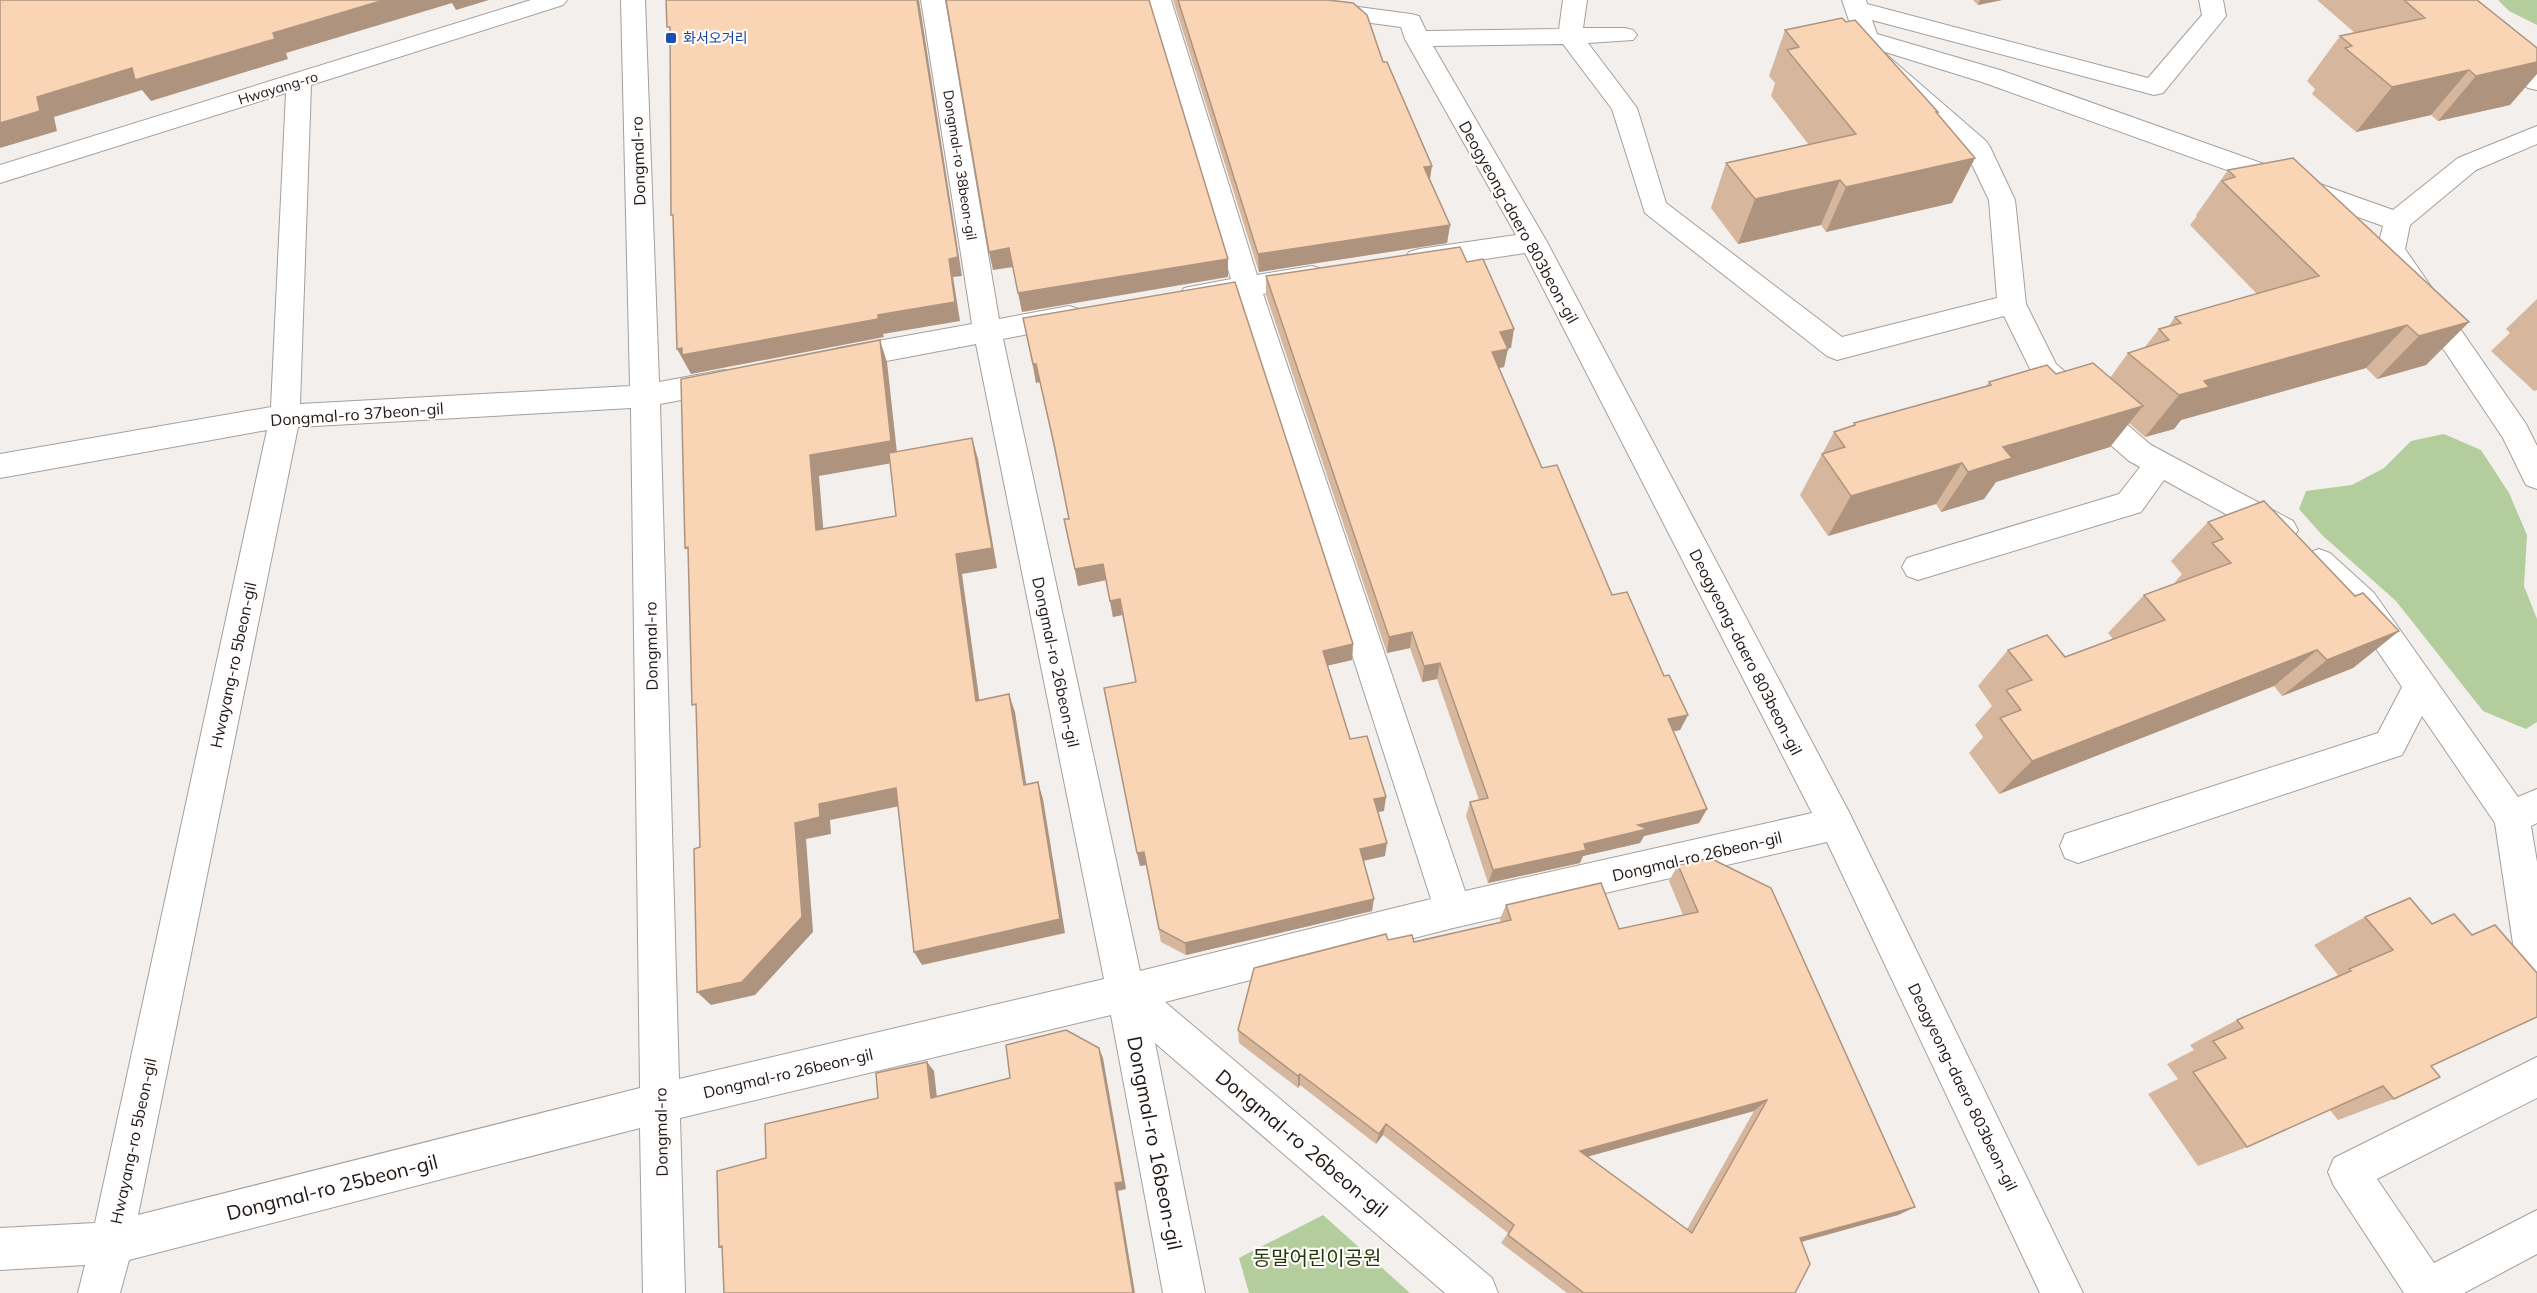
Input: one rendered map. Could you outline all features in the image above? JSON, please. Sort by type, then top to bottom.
[{"type":"street","name":"Hwayang-ro","points":[[0,174],[555,0]]},
{"type":"street","name":"Dongmal-ro","points":[[633,0],[645,396],[664,1293]]},
{"type":"street","name":"Dongmal-ro 38beon-gil","points":[[933,0],[987,330]]},
{"type":"street","points":[[1159,0],[1246,286],[1453,911]]},
{"type":"street","points":[[1251,0],[1570,36],[1625,35]]},
{"type":"street","points":[[1575,0],[1570,36],[1624,108],[1654,207],[1837,349],[2012,304]]},
{"type":"street","points":[[1855,5],[1996,46],[2154,87],[2214,16],[2211,0]]},
{"type":"street","points":[[2438,0],[2537,82]]},
{"type":"street","points":[[1855,5],[1872,57],[1977,147],[2002,200],[2012,304],[2045,371],[2140,453],[2288,532],[2363,603],[2420,686],[2524,812],[2537,977]]},
{"type":"street","name":"Deogyeong-daero 803beon-gil","points":[[1415,20],[1836,825],[2062,1293]]},
{"type":"street","points":[[1867,39],[1991,76],[2397,221]]},
{"type":"street","points":[[1991,76],[1996,46]]},
{"type":"street","name":"Hwayang-ro 5beon-gil","points":[[99,1293],[112,1243],[285,416],[299,81]]},
{"type":"street","points":[[2537,134],[2467,164],[2397,221],[2391,250],[2515,432],[2537,477]]},
{"type":"street","points":[[1395,263],[1533,242]]},
{"type":"street","points":[[1164,300],[1338,272]]},
{"type":"street","points":[[816,363],[1093,312]]},
{"type":"street","name":"Dongmal-ro 26beon-gil","points":[[987,330],[1126,993],[1477,1293]]},
{"type":"street","points":[[645,396],[748,376]]},
{"type":"street","name":"Dongmal-ro 37beon-gil","points":[[0,465],[285,416],[645,396]]},
{"type":"street","points":[[1918,567],[2130,503],[2159,464]]},
{"type":"street","points":[[2078,846],[2390,744],[2420,686]]},
{"type":"street","name":"Dongmal-ro 26beon-gil","points":[[660,1104],[1126,993],[1453,911],[1836,825]]},
{"type":"street","name":"Dongmal-ro 16beon-gil","points":[[1126,993],[1184,1293]]},
{"type":"street","points":[[2537,1077],[2348,1172],[2427,1290],[2537,1231]]},
{"type":"street","name":"Dongmal-ro 25beon-gil","points":[[0,1249],[112,1243],[660,1104]]},
{"type":"green space","points":[[2498,0],[2537,0],[2537,25],[2509,11]]},
{"type":"green space","points":[[2444,434],[2481,450],[2509,493],[2527,535],[2524,586],[2537,619],[2537,722],[2526,729],[2483,711],[2396,601],[2322,535],[2299,509],[2306,491],[2352,485],[2384,468],[2411,441]]},
{"type":"green space","name":"동말어린이공원","points":[[1323,1215],[1410,1293],[1249,1293],[1239,1258]]},
{"type":"building","points":[[0,0],[384,0],[273,33],[275,39],[135,80],[132,68],[37,97],[40,111],[0,123]]},
{"type":"building","points":[[666,0],[917,0],[958,257],[949,259],[955,302],[878,315],[878,319],[682,355],[682,348],[677,349],[673,215],[671,215],[670,27],[667,27]]},
{"type":"building","points":[[946,0],[1149,0],[1228,259],[1018,293],[1009,248],[989,252]]},
{"type":"building","points":[[1178,0],[1328,0],[1353,3],[1367,15],[1383,62],[1387,62],[1432,166],[1424,167],[1450,225],[1258,254]]},
{"type":"building","points":[[2404,0],[2477,0],[2537,48],[2537,62],[2476,76],[2469,70],[2392,87],[2345,48],[2352,46],[2340,36],[2425,18]]},
{"type":"building","points":[[1842,18],[1846,22],[1855,20],[1938,112],[1936,112],[1975,158],[1846,187],[1840,180],[1755,199],[1726,163],[1856,134],[1787,50],[1799,47],[1785,30]]},
{"type":"building","points":[[2293,158],[2469,322],[2419,336],[2407,325],[2204,381],[2209,387],[2179,395],[2128,353],[2169,340],[2159,329],[2181,323],[2175,317],[2319,276],[2222,181],[2235,177],[2228,170]]},
{"type":"building","points":[[1460,247],[1467,262],[1483,259],[1514,329],[1500,332],[1508,349],[1492,352],[1542,468],[1557,465],[1612,595],[1627,592],[1664,676],[1669,675],[1688,715],[1668,719],[1707,809],[1638,825],[1647,829],[1584,844],[1586,850],[1493,870],[1470,802],[1488,798],[1440,663],[1424,666],[1412,632],[1389,637],[1266,276]]},
{"type":"building","points":[[1235,282],[1353,644],[1323,651],[1350,739],[1367,736],[1386,797],[1374,799],[1387,843],[1360,849],[1374,899],[1185,943],[1159,929],[1144,852],[1137,853],[1104,688],[1136,682],[1120,599],[1110,601],[1103,564],[1075,569],[1064,519],[1069,519],[1054,444],[1023,318]]},
{"type":"building","points":[[880,340],[891,441],[810,455],[816,530],[896,516],[889,453],[972,438],[992,548],[956,554],[976,701],[1009,694],[1024,785],[1038,782],[1060,919],[914,952],[896,788],[819,804],[820,817],[795,823],[802,917],[742,982],[697,992],[694,849],[700,847],[696,704],[692,705],[688,547],[685,548],[681,379]]},
{"type":"building","points":[[2093,363],[2143,406],[2003,447],[2012,458],[1968,472],[1962,463],[1851,496],[1822,454],[1845,447],[1834,432],[1855,425],[1854,423],[1991,385],[1989,382],[2047,365],[2056,374]]},
{"type":"building","points":[[2264,501],[2355,596],[2363,593],[2399,631],[2327,660],[2317,650],[2032,761],[2000,718],[2021,710],[2006,690],[2032,680],[2008,650],[2047,635],[2065,657],[2165,620],[2144,595],[2231,563],[2212,543],[2223,539],[2208,522]]},
{"type":"building","points":[[1710,858],[1771,888],[1915,1207],[1800,1238],[1810,1264],[1795,1293],[1584,1293],[1508,1235],[1514,1225],[1386,1124],[1379,1134],[1238,1030],[1254,968],[1386,934],[1388,940],[1412,935],[1414,942],[1511,920],[1506,905],[1601,883],[1619,929],[1698,912],[1678,865]],"holes":[[[1767,1100],[1692,1233],[1580,1151]]]},
{"type":"building","points":[[2410,898],[2432,924],[2454,914],[2472,935],[2495,925],[2537,973],[2537,1017],[2431,1066],[2440,1077],[2394,1099],[2383,1086],[2247,1147],[2193,1072],[2226,1058],[2213,1041],[2243,1028],[2237,1020],[2351,971],[2349,969],[2393,950],[2365,917]]},
{"type":"building","points":[[1066,1030],[1099,1048],[1123,1182],[1115,1183],[1133,1293],[724,1293],[722,1246],[719,1247],[717,1171],[766,1158],[765,1124],[878,1098],[876,1073],[927,1062],[931,1098],[1010,1078],[1006,1045]]},
{"type":"place","name":"화서오거리","points":[[671,38]]}]
